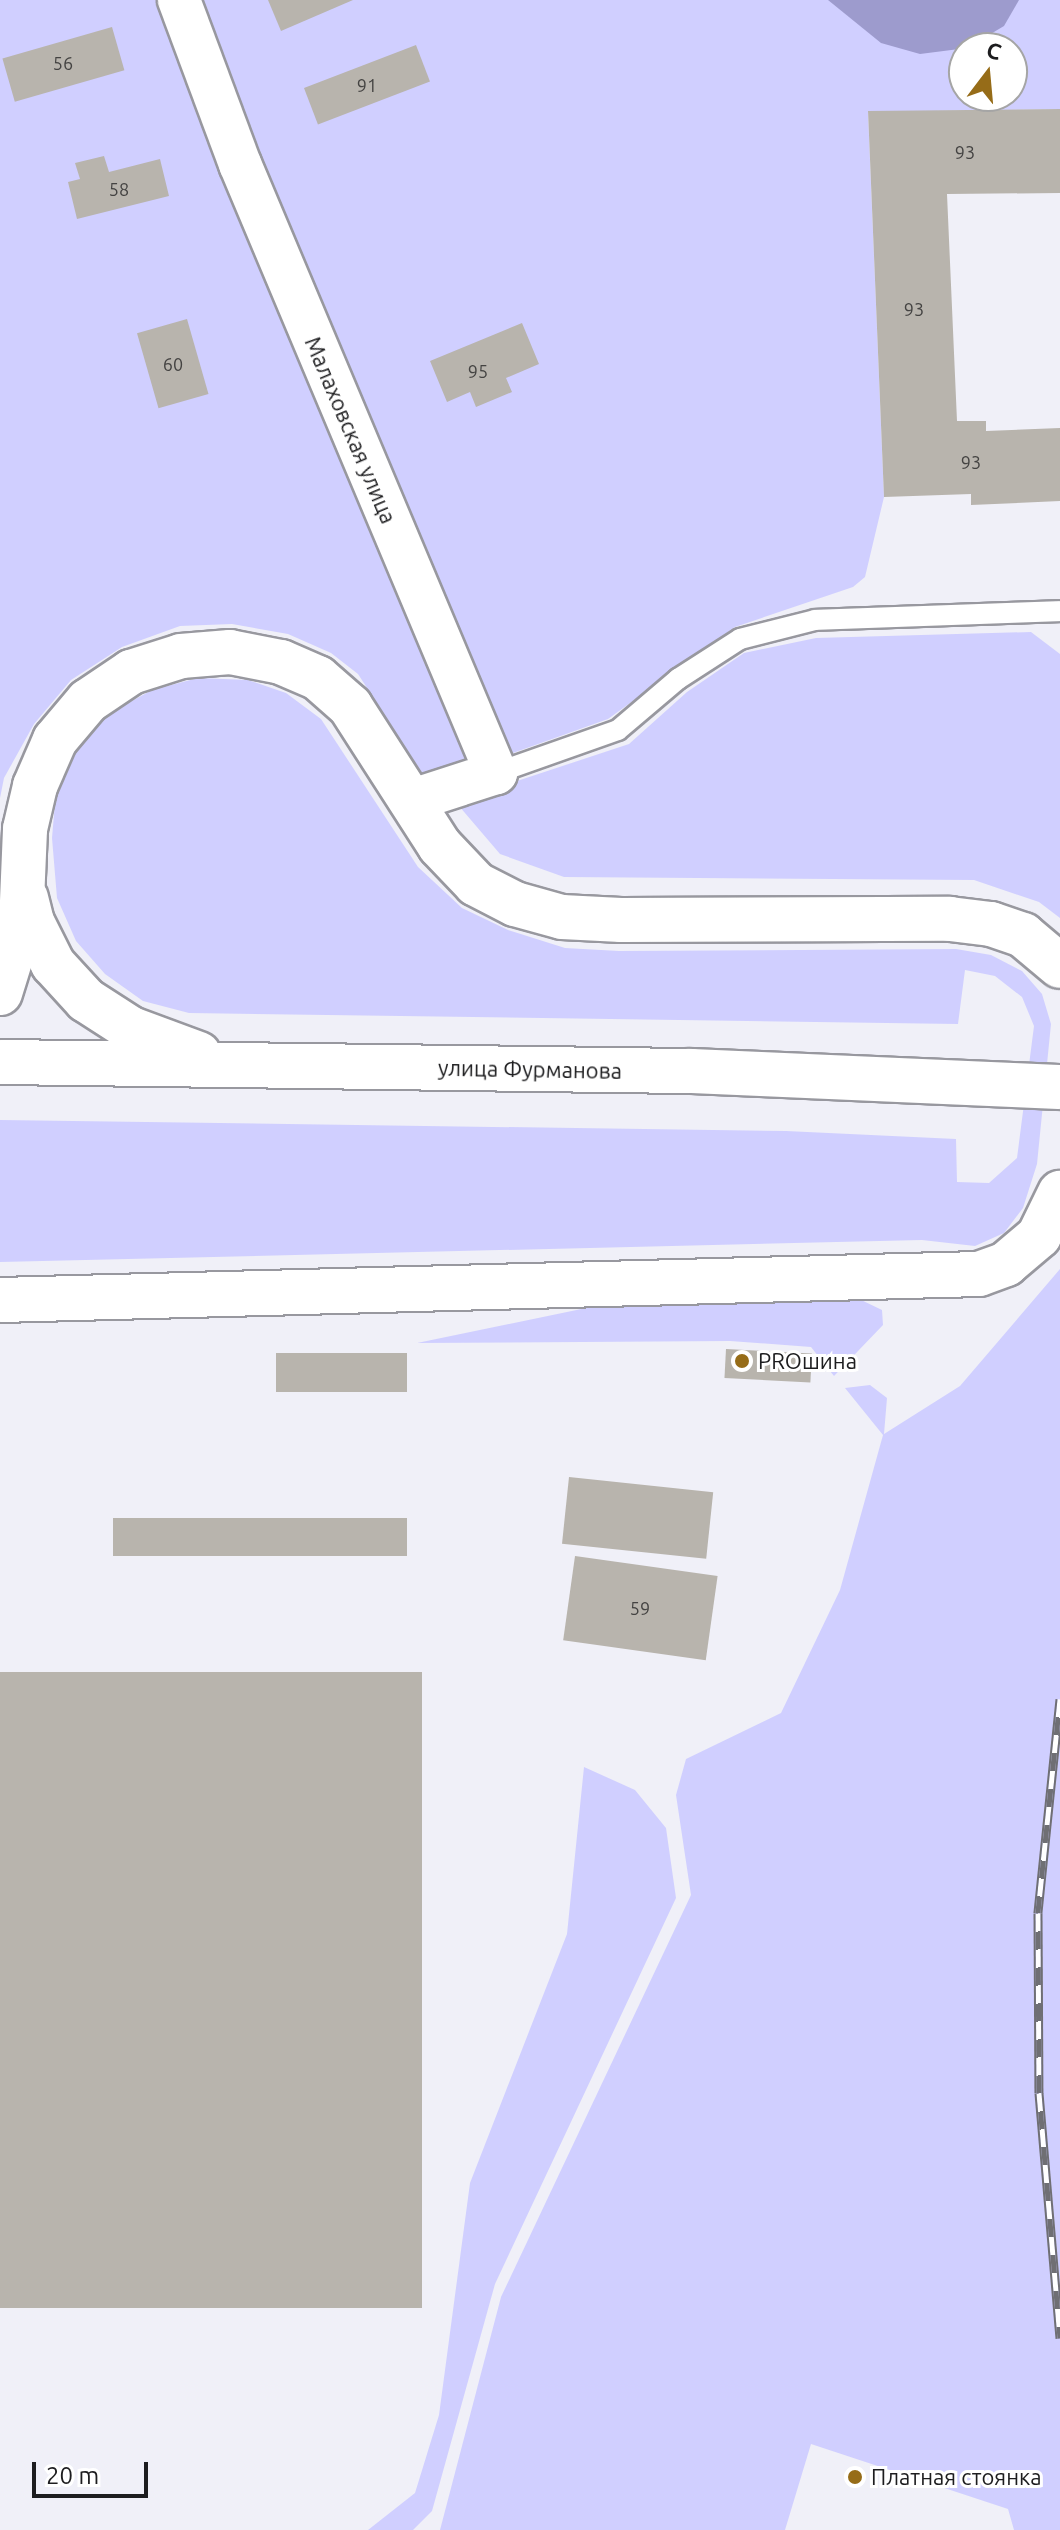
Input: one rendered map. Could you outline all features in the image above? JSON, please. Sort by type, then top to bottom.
[{"type":"street","name":"Малаховская улица","points":[[179,0],[240,164],[496,773]]},
{"type":"street","points":[[0,993],[21,925],[21,876],[35,786],[55,740],[88,701],[131,672],[181,656],[230,652],[281,662],[318,678],[350,706],[440,846],[476,884],[515,904],[562,917],[950,919],[991,924],[1023,935],[1060,966]]},
{"type":"street","points":[[410,801],[496,773]]},
{"type":"street","points":[[21,876],[32,922],[53,964],[86,1000],[172,1047],[248,1066]]},
{"type":"street","name":"улица Фурманова","points":[[0,1062],[957,1080],[1060,1087]]},
{"type":"street","points":[[0,1300],[979,1274],[1006,1264],[1039,1236],[1060,1193]]},
{"type":"lane","points":[[496,773],[618,730],[678,679],[740,639],[815,620],[1060,611]]},
{"type":"shaded area","points":[[0,0],[170,0],[478,757],[424,776],[358,674],[331,653],[288,634],[232,624],[180,626],[122,647],[71,680],[34,724],[4,778],[0,798]]},
{"type":"shaded area","points":[[191,0],[1060,0],[1060,109],[1028,110],[1028,32],[948,32],[948,111],[868,112],[884,497],[865,577],[853,587],[735,627],[608,719],[502,757]]},
{"type":"shaded area","points":[[828,0],[1019,0],[1004,26],[994,32],[948,32],[948,50],[920,54],[881,43]]},
{"type":"shaded area","points":[[1031,632],[1060,654],[1060,918],[1039,902],[974,880],[564,877],[500,854],[459,806],[502,786],[629,744],[687,692],[744,653],[816,638]]},
{"type":"shaded area","points":[[198,678],[248,680],[286,693],[321,719],[418,867],[462,908],[508,930],[565,948],[619,951],[956,949],[991,955],[1022,971],[1042,994],[1051,1024],[1037,1164],[1023,1208],[1004,1233],[975,1246],[922,1240],[0,1262],[0,1120],[786,1131],[956,1139],[957,1182],[989,1183],[1017,1158],[1034,1026],[1022,997],[995,976],[965,970],[958,1024],[189,1013],[143,1001],[105,974],[76,941],[57,898],[52,838],[56,791],[78,747],[110,713],[152,690]]},
{"type":"shaded area","points":[[1060,1269],[1060,2530],[1014,2530],[1008,2509],[811,2444],[785,2530],[440,2530],[501,2297],[691,1895],[676,1795],[686,1759],[781,1713],[840,1590],[883,1435],[845,1388],[870,1385],[887,1398],[884,1434],[960,1386]]},
{"type":"shaded area","points":[[857,1298],[882,1310],[883,1325],[834,1376],[811,1347],[730,1341],[417,1343],[591,1307]]},
{"type":"shaded area","points":[[584,1767],[635,1790],[666,1828],[676,1898],[495,2284],[432,2511],[413,2530],[368,2530],[415,2493],[439,2415],[470,2183],[567,1934]]},
{"type":"building","points":[[268,0],[353,0],[281,31]]},
{"type":"building","points":[[112,27],[124,70],[15,102],[2,58]]},
{"type":"building","points":[[416,45],[430,81],[318,124],[304,88]]},
{"type":"building","points":[[1028,109],[1060,109],[1060,193],[947,194],[957,421],[986,421],[986,431],[1060,428],[1060,501],[971,505],[971,494],[884,497],[868,111],[1028,112]]},
{"type":"building","points":[[104,156],[109,172],[160,159],[169,196],[77,219],[68,182],[80,179],[75,163]]},
{"type":"building","points":[[187,319],[208,394],[159,408],[137,333]]},
{"type":"building","points":[[522,323],[539,364],[506,378],[512,392],[476,407],[470,392],[447,402],[430,361]]},
{"type":"building","points":[[726,1349],[812,1354],[810,1382],[724,1378]]},
{"type":"building","points":[[276,1353],[407,1353],[407,1392],[276,1392]]},
{"type":"building","points":[[569,1477],[713,1492],[706,1559],[562,1544]]},
{"type":"building","points":[[113,1518],[407,1518],[407,1556],[113,1556]]},
{"type":"building","points":[[575,1556],[718,1576],[706,1660],[563,1640]]},
{"type":"building","points":[[0,1672],[422,1672],[422,2308],[0,2308]]},
{"type":"railway","points":[[1060,1699],[1038,1913],[1039,2093],[1060,2338]]},
{"type":"place","name":"PROшина","points":[[742,1361]]},
{"type":"place","name":"Платная стоянка","points":[[855,2477]]}]
